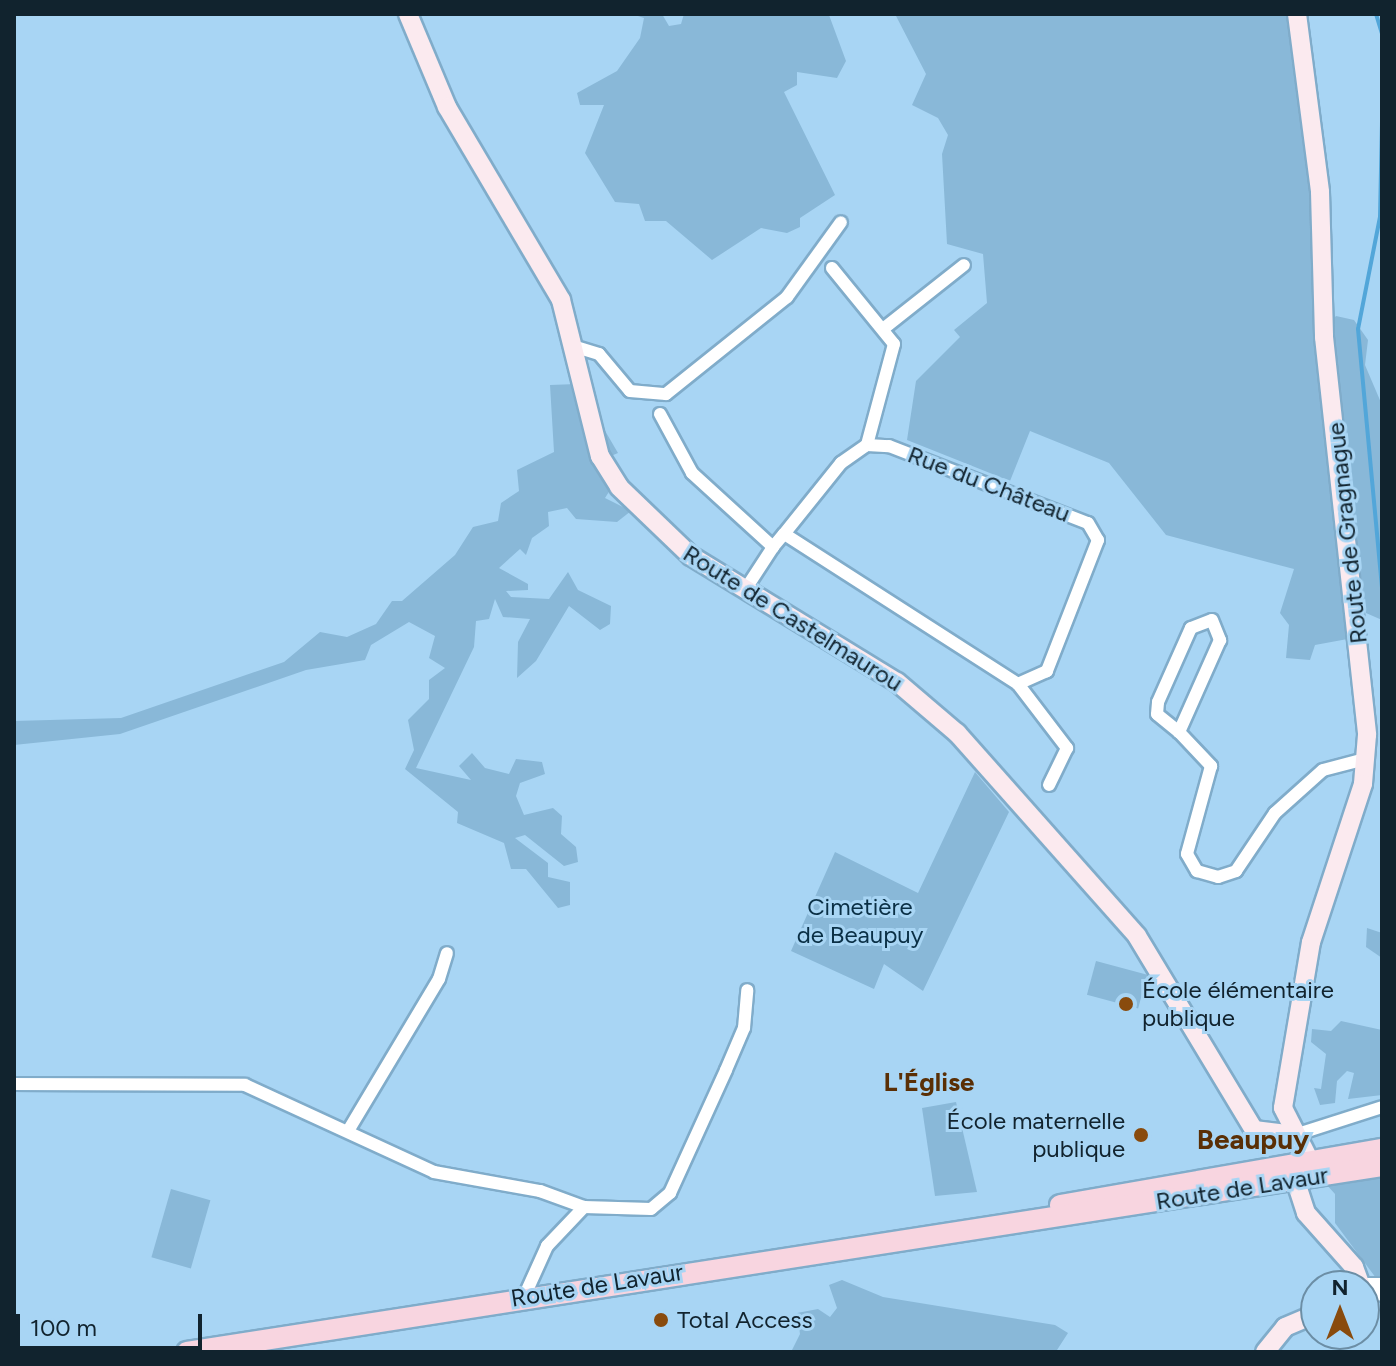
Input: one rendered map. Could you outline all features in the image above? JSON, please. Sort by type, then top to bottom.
[{"type":"main road","name":"Route de Lavaur","points":[[187,1352],[1006,1220],[1302,1169],[1382,1149]]},
{"type":"main road","name":"Route de Lavaur","points":[[1302,1169],[1382,1166]]},
{"type":"street","name":"Route de Castelmaurou","points":[[408,14],[447,107],[555,288],[576,347],[600,456],[619,487],[691,556],[897,682],[957,733],[1137,936],[1254,1130],[1295,1135]]},
{"type":"street","name":"Route de Gragnague","points":[[1297,14],[1320,192],[1324,337],[1365,759],[1355,813],[1311,942],[1283,1108],[1295,1135],[1313,1221],[1348,1270]]},
{"type":"street","points":[[576,347],[599,354],[630,391],[666,394],[787,297],[841,222]]},
{"type":"street","points":[[883,329],[964,265]]},
{"type":"street","points":[[745,590],[773,547],[841,463],[867,445],[891,362],[894,344],[832,268]]},
{"type":"street","points":[[660,414],[692,473],[773,547]]},
{"type":"street","name":"Rue du Château","points":[[867,445],[889,446],[1095,531],[1097,550],[1047,671],[1018,684]]},
{"type":"street","points":[[784,534],[1018,684],[1067,748],[1049,785]]},
{"type":"street","points":[[1179,732],[1220,640],[1212,620],[1191,628],[1158,702],[1157,714],[1211,766],[1187,843],[1190,863],[1208,875],[1236,871],[1275,813],[1323,770],[1365,759]]},
{"type":"street","points":[[348,1131],[439,979],[447,953]]},
{"type":"street","points":[[14,1084],[245,1085],[434,1172],[554,1194],[584,1207],[639,1210],[666,1200],[744,1028],[747,990]]},
{"type":"street","points":[[1295,1135],[1382,1107]]},
{"type":"street","points":[[524,1297],[547,1246],[584,1207]]},
{"type":"street","points":[[1265,1352],[1285,1327],[1300,1321]]},
{"type":"green space","points":[[632,14],[662,14],[669,26],[681,24],[684,14],[829,15],[846,61],[837,78],[797,72],[797,85],[784,92],[835,195],[800,218],[800,227],[787,233],[761,228],[712,260],[666,221],[645,221],[639,204],[615,202],[585,153],[604,105],[580,105],[577,93],[617,71],[640,38],[644,18]]},
{"type":"green space","points":[[895,14],[1289,14],[1312,185],[1315,349],[1353,638],[1315,645],[1310,660],[1286,658],[1289,625],[1280,613],[1294,569],[1166,535],[1109,463],[1030,431],[1010,481],[907,440],[916,381],[960,337],[954,330],[987,303],[983,254],[947,244],[942,154],[948,135],[938,118],[912,105],[926,74]]},
{"type":"green space","points":[[1336,316],[1354,320],[1368,340],[1365,365],[1382,405],[1382,620],[1366,613],[1327,325]]},
{"type":"green space","points":[[577,384],[584,436],[604,429],[618,453],[599,461],[612,487],[605,498],[631,511],[617,522],[576,519],[567,508],[548,512],[549,526],[532,538],[526,555],[520,549],[499,568],[528,584],[528,590],[506,591],[511,597],[549,599],[568,572],[578,590],[611,606],[610,624],[600,630],[569,606],[536,661],[517,678],[518,642],[530,619],[503,617],[495,599],[489,619],[476,621],[474,647],[416,768],[471,780],[459,766],[472,753],[485,768],[509,774],[516,759],[542,762],[545,774],[520,783],[516,796],[524,815],[553,808],[562,816],[561,834],[576,847],[578,862],[564,866],[525,835],[515,838],[548,863],[548,877],[570,882],[570,905],[558,908],[526,869],[511,869],[504,843],[457,823],[458,812],[405,769],[414,750],[408,720],[429,699],[429,680],[445,668],[429,658],[435,636],[409,622],[371,645],[365,660],[306,670],[120,734],[14,745],[14,721],[121,718],[284,662],[320,632],[347,637],[376,624],[392,601],[402,601],[455,555],[473,527],[498,521],[501,503],[519,491],[517,470],[554,452],[550,385]]},
{"type":"green space","name":"Cimetière de Beaupuy","points":[[975,772],[1009,812],[923,991],[884,964],[874,989],[791,951],[835,852],[918,893]]},
{"type":"green space","points":[[1367,928],[1382,933],[1382,958],[1366,947]]},
{"type":"green space","points":[[1096,961],[1147,975],[1138,1009],[1087,995]]},
{"type":"green space","points":[[1341,1021],[1382,1030],[1382,1095],[1348,1099],[1354,1073],[1347,1071],[1337,1081],[1335,1103],[1320,1105],[1314,1088],[1321,1089],[1326,1054],[1311,1042],[1312,1029],[1331,1031]]},
{"type":"green space","points":[[956,1102],[977,1192],[935,1196],[922,1108]]},
{"type":"green space","points":[[1382,1172],[1382,1278],[1380,1270],[1370,1270],[1335,1223],[1335,1194],[1326,1184]]},
{"type":"green space","points":[[171,1189],[210,1200],[191,1269],[151,1257]]},
{"type":"green space","points":[[842,1280],[883,1297],[1055,1325],[1068,1333],[1057,1350],[1065,1352],[791,1352],[800,1334],[797,1313],[818,1309],[830,1317],[837,1308],[829,1285]]},
{"type":"waterway","points":[[1376,14],[1382,34]]},
{"type":"waterway","points":[[1382,122],[1380,217],[1358,329],[1382,587]]},
{"type":"place","name":"École élémentaire publique","points":[[1126,1004]]},
{"type":"place","name":"École maternelle publique","points":[[1141,1135]]},
{"type":"place","name":"Total Access","points":[[661,1320]]},
{"type":"district","name":"L'Église","points":[[929,1083]]},
{"type":"district","name":"Beaupuy","points":[[1253,1139]]}]
